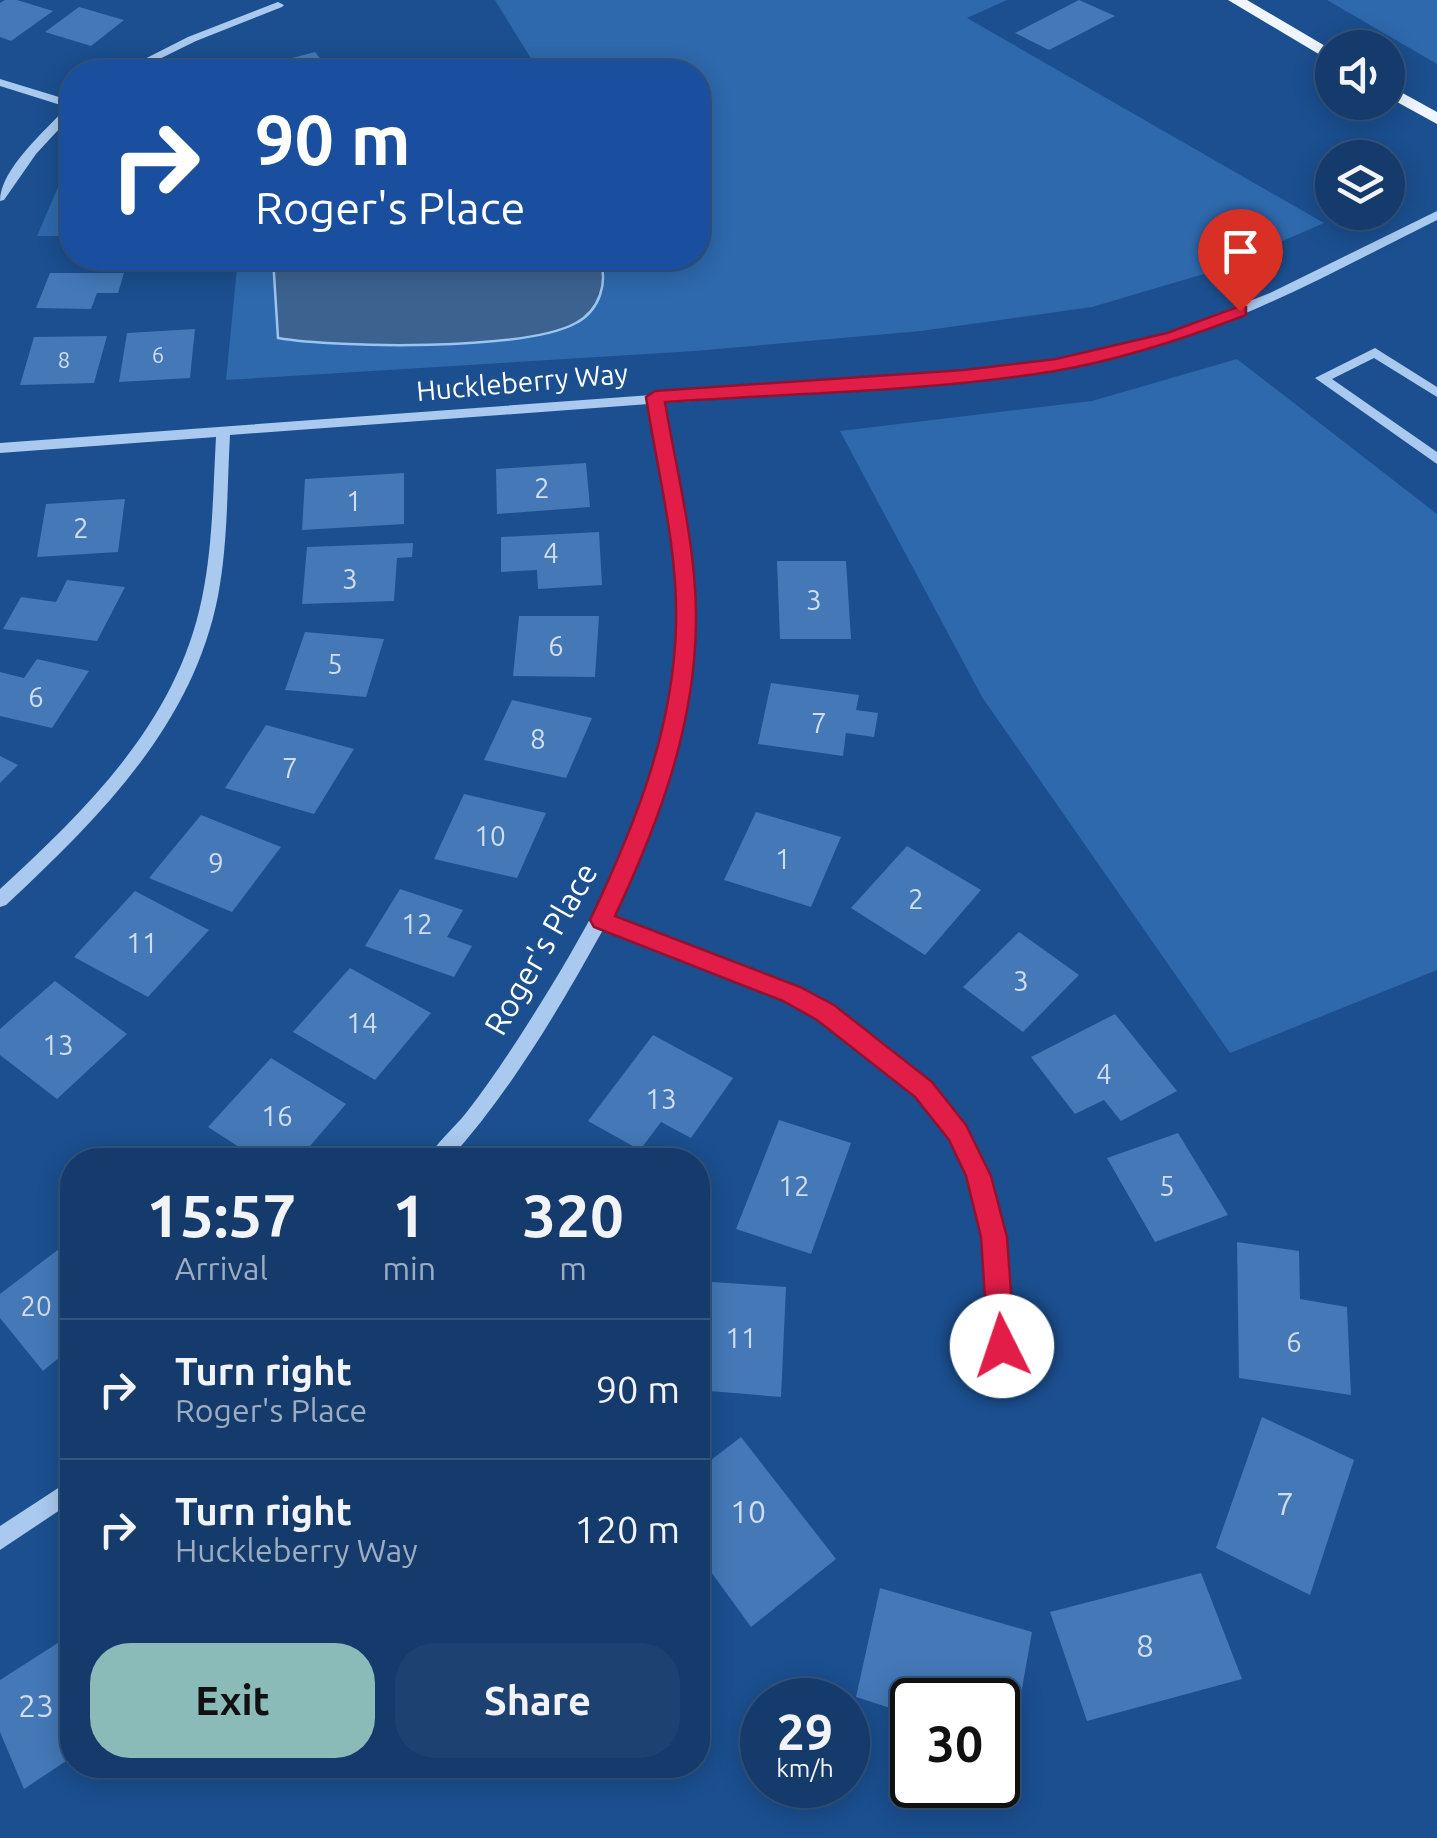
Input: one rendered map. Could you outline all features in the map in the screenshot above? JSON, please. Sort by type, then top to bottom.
[{"type":"main road","points":[[1236,0],[1315,47]]},
{"type":"main road","points":[[1405,100],[1437,119]]},
{"type":"street","points":[[149,60],[278,4]]},
{"type":"street","points":[[0,82],[60,102]]},
{"type":"street","points":[[0,197],[32,150],[60,119]]},
{"type":"street","name":"Huckleberry Way","points":[[0,448],[964,376],[1102,355],[1172,337],[1240,311],[1437,215]]},
{"type":"street","points":[[1437,393],[1376,352],[1322,378],[1437,458]]},
{"type":"street","name":"Roger's Place","points":[[446,1148],[522,1050],[602,920],[636,847],[660,781],[682,690],[686,620],[684,572],[655,397]]},
{"type":"street","points":[[0,900],[64,842],[129,769],[188,674],[210,599],[223,431]]},
{"type":"street","points":[[602,920],[792,994],[825,1012],[924,1090],[958,1133],[978,1176],[994,1237],[1002,1346]]},
{"type":"street","points":[[0,1539],[60,1498]]},
{"type":"shaded area","points":[[495,0],[1007,0],[967,18],[1315,218],[1315,227],[1214,271],[1092,307],[921,331],[695,351],[226,380],[237,270],[710,270],[710,60],[532,60]]},
{"type":"shaded area","points":[[1327,0],[1437,0],[1437,64],[1405,45],[1405,30],[1379,30]]},
{"type":"shaded area","points":[[60,183],[60,236],[37,236]]},
{"type":"shaded area","points":[[274,270],[602,270],[600,295],[591,311],[576,323],[551,332],[516,339],[430,345],[342,344],[278,338]]},
{"type":"shaded area","points":[[1237,359],[1437,514],[1437,970],[1230,1053],[982,697],[840,431],[1092,401]]},
{"type":"building","points":[[5,0],[53,11],[11,41],[0,37],[0,3]]},
{"type":"building","points":[[1079,0],[1115,16],[1049,50],[1015,33]]},
{"type":"building","points":[[79,7],[124,20],[91,46],[45,32]]},
{"type":"building","points":[[315,52],[321,60],[284,60]]},
{"type":"building","points":[[50,273],[124,273],[118,293],[97,293],[91,309],[36,308]]},
{"type":"building","points":[[195,329],[190,378],[119,382],[127,333]]},
{"type":"building","points":[[107,336],[94,383],[20,385],[34,337]]},
{"type":"building","points":[[586,463],[590,507],[497,514],[496,469]]},
{"type":"building","points":[[404,473],[404,524],[302,530],[305,479]]},
{"type":"building","points":[[125,499],[118,552],[37,557],[46,504]]},
{"type":"building","points":[[599,532],[602,585],[538,589],[537,570],[501,572],[501,537]]},
{"type":"building","points":[[413,543],[412,557],[397,558],[394,601],[302,604],[307,547]]},
{"type":"building","points":[[777,561],[846,561],[851,639],[780,639]]},
{"type":"building","points":[[67,580],[125,587],[97,641],[3,629],[21,597],[56,602]]},
{"type":"building","points":[[519,616],[599,616],[595,677],[513,676]]},
{"type":"building","points":[[305,632],[384,639],[366,697],[285,690]]},
{"type":"building","points":[[37,659],[89,671],[52,728],[0,716],[0,672],[24,678]]},
{"type":"building","points":[[771,683],[859,695],[856,710],[878,713],[874,737],[846,733],[843,756],[758,744]]},
{"type":"building","points":[[512,700],[592,718],[566,778],[484,760]]},
{"type":"building","points":[[266,725],[354,749],[314,814],[225,788]]},
{"type":"building","points":[[0,756],[18,765],[0,783]]},
{"type":"building","points":[[464,794],[546,813],[517,878],[434,859]]},
{"type":"building","points":[[756,812],[841,837],[811,907],[724,880]]},
{"type":"building","points":[[201,815],[281,847],[232,912],[149,878]]},
{"type":"building","points":[[907,846],[981,890],[925,955],[851,908]]},
{"type":"building","points":[[400,889],[463,910],[447,937],[472,946],[454,977],[365,946]]},
{"type":"building","points":[[135,891],[209,930],[148,997],[74,957]]},
{"type":"building","points":[[1019,932],[1079,975],[1023,1032],[963,987]]},
{"type":"building","points":[[350,968],[431,1013],[375,1080],[293,1032]]},
{"type":"building","points":[[55,981],[127,1034],[57,1099],[0,1055],[0,1029]]},
{"type":"building","points":[[1115,1014],[1177,1091],[1121,1121],[1104,1100],[1075,1114],[1031,1057]]},
{"type":"building","points":[[653,1035],[733,1078],[691,1138],[661,1122],[642,1148],[636,1148],[588,1121]]},
{"type":"building","points":[[271,1058],[346,1104],[308,1148],[240,1148],[208,1127]]},
{"type":"building","points":[[779,1120],[851,1143],[811,1254],[736,1229]]},
{"type":"building","points":[[1178,1133],[1228,1215],[1155,1242],[1107,1158]]},
{"type":"building","points":[[1237,1242],[1299,1251],[1300,1299],[1347,1307],[1351,1395],[1239,1378]]},
{"type":"building","points":[[60,1248],[60,1357],[43,1371],[0,1318],[0,1294]]},
{"type":"building","points":[[710,1282],[786,1287],[781,1397],[710,1391]]},
{"type":"building","points":[[1262,1417],[1354,1460],[1310,1595],[1216,1548]]},
{"type":"building","points":[[741,1437],[836,1559],[751,1627],[710,1571],[710,1461]]},
{"type":"building","points":[[1201,1573],[1242,1679],[1087,1721],[1050,1612]]},
{"type":"building","points":[[880,1588],[1032,1632],[1020,1700],[1020,1678],[890,1678],[890,1708],[870,1702],[870,1678],[860,1678]]},
{"type":"building","points":[[60,1642],[60,1765],[24,1789],[0,1732],[0,1680]]},
{"type":"route","points":[[1002,1346],[994,1237],[978,1176],[958,1133],[924,1090],[825,1012],[792,994],[602,920],[636,847],[660,781],[682,690],[684,572],[655,397],[964,376],[1056,365],[1172,337],[1240,311]]}]
